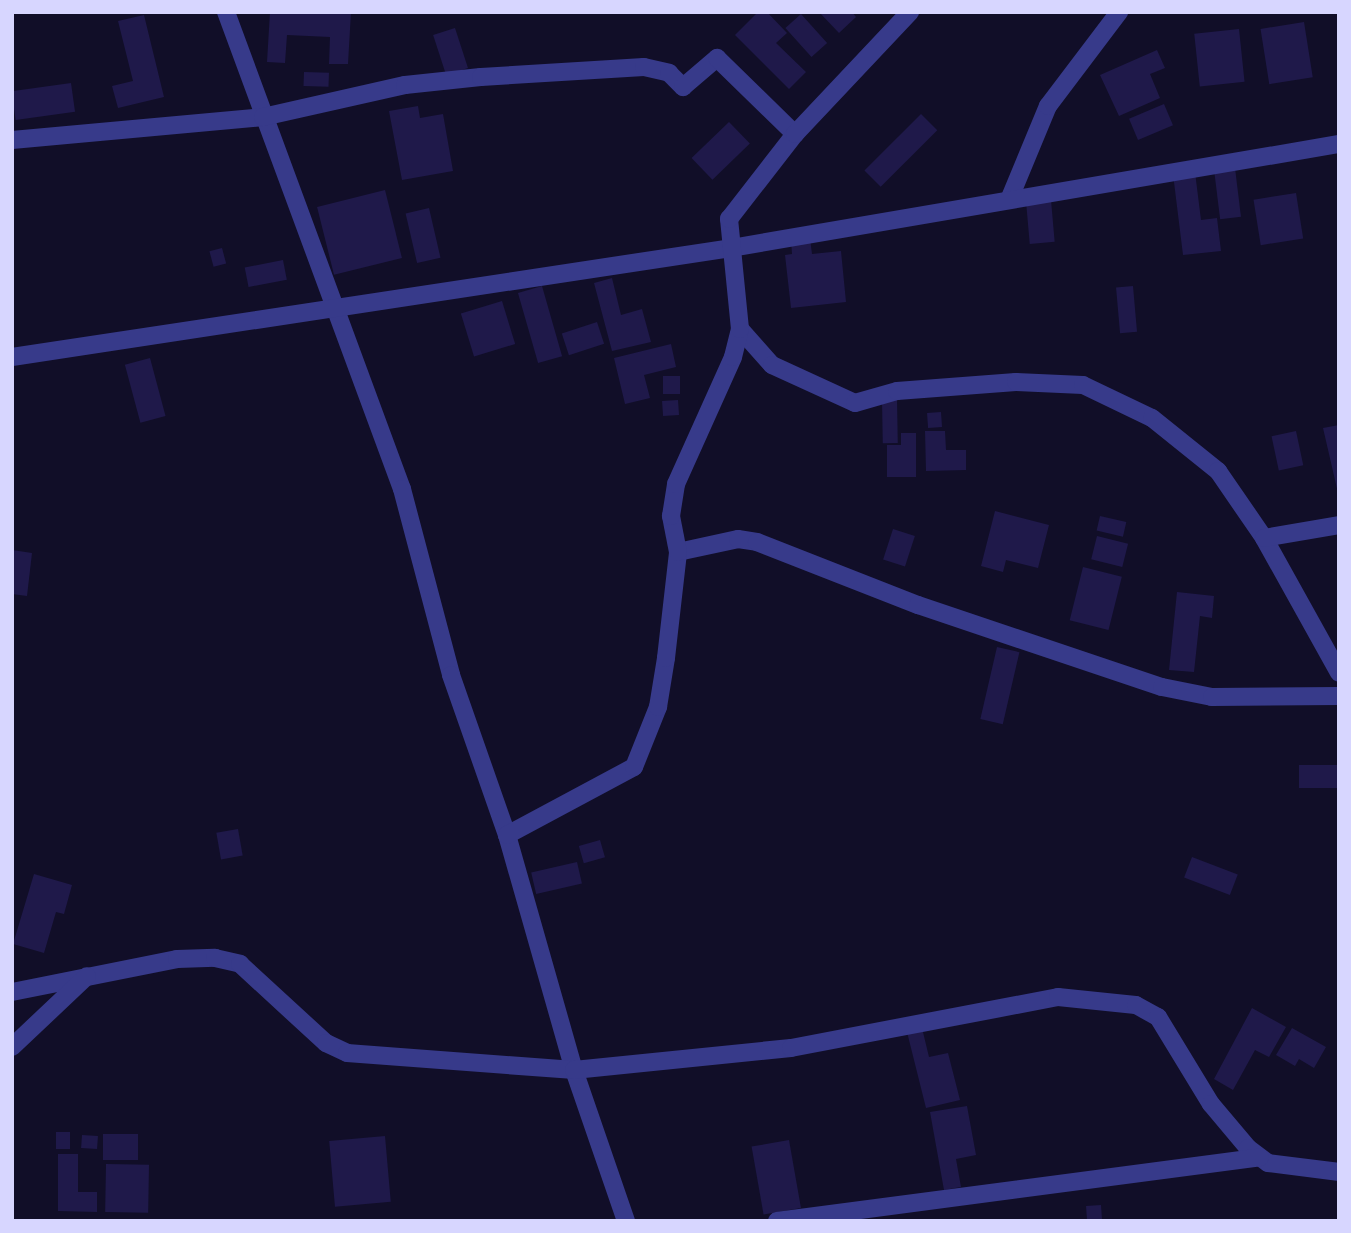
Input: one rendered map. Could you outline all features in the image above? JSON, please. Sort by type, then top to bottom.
[{"type":"street","points":[[226,12],[402,489],[451,675],[507,835],[574,1070],[626,1221]]},
{"type":"street","points":[[507,835],[634,766],[658,707],[678,552],[671,516],[676,484],[733,357],[740,329],[731,248],[734,206],[795,134],[910,12]]},
{"type":"street","points":[[1009,200],[1048,106],[1110,16]]},
{"type":"street","points":[[12,140],[263,117],[405,85],[481,77],[644,67],[669,73],[683,87],[717,58],[795,134]]},
{"type":"street","points":[[12,357],[731,248],[1339,144]]},
{"type":"street","points":[[740,329],[772,365],[855,403],[897,391],[1016,382],[1083,385],[1152,418],[1218,471],[1264,538],[1339,673]]},
{"type":"street","points":[[1264,538],[1339,525]]},
{"type":"street","points":[[678,552],[738,539],[757,542],[906,601],[1162,687],[1212,697],[1339,696]]},
{"type":"street","points":[[12,992],[177,959],[215,958],[240,964],[326,1043],[347,1053],[574,1070],[791,1048],[1059,997],[1136,1005],[1158,1017],[1211,1104],[1260,1157]]},
{"type":"street","points":[[12,1047],[87,976]]},
{"type":"street","points":[[777,1221],[1260,1157],[1339,1172]]},
{"type":"building","points":[[270,12],[351,12],[348,64],[329,64],[330,37],[287,35],[285,63],[267,62]]},
{"type":"building","points":[[758,12],[767,12],[787,33],[776,43],[806,72],[789,89],[735,35]]},
{"type":"building","points":[[819,12],[852,12],[856,17],[839,33]]},
{"type":"building","points":[[801,14],[827,43],[811,57],[785,28]]},
{"type":"building","points":[[144,15],[164,97],[118,108],[112,86],[133,81],[118,21]]},
{"type":"building","points":[[1304,22],[1313,77],[1269,84],[1261,29]]},
{"type":"building","points":[[455,28],[468,68],[446,75],[433,35]]},
{"type":"building","points":[[1239,29],[1245,82],[1200,86],[1194,34]]},
{"type":"building","points":[[1157,50],[1165,68],[1150,74],[1160,98],[1119,116],[1100,75]]},
{"type":"building","points":[[304,72],[329,73],[328,87],[304,86]]},
{"type":"building","points":[[71,83],[75,112],[16,120],[12,91]]},
{"type":"building","points":[[1164,104],[1173,125],[1138,140],[1129,119]]},
{"type":"building","points":[[418,106],[420,118],[443,114],[453,171],[402,180],[389,111]]},
{"type":"building","points":[[921,114],[937,130],[881,187],[864,171]]},
{"type":"building","points":[[729,122],[750,144],[712,180],[692,158]]},
{"type":"building","points":[[1235,168],[1241,217],[1220,219],[1214,171]]},
{"type":"building","points":[[1195,172],[1201,220],[1217,218],[1221,251],[1183,255],[1173,174]]},
{"type":"building","points":[[385,190],[402,258],[334,275],[317,207]]},
{"type":"building","points":[[1296,193],[1303,238],[1261,245],[1254,200]]},
{"type":"building","points":[[1051,200],[1055,242],[1030,244],[1026,202]]},
{"type":"building","points":[[429,208],[440,258],[417,263],[406,213]]},
{"type":"building","points":[[810,238],[812,254],[841,251],[846,302],[791,308],[785,255],[792,254],[791,240]]},
{"type":"building","points":[[222,248],[226,263],[214,267],[209,251]]},
{"type":"building","points":[[283,260],[287,280],[249,287],[245,267]]},
{"type":"building","points":[[612,278],[621,315],[642,309],[651,342],[612,351],[594,283]]},
{"type":"building","points":[[542,286],[562,356],[538,363],[518,293]]},
{"type":"building","points":[[1133,286],[1137,332],[1120,333],[1116,287]]},
{"type":"building","points":[[502,301],[515,344],[474,357],[461,314]]},
{"type":"building","points":[[597,322],[604,344],[569,355],[562,333]]},
{"type":"building","points":[[671,344],[676,367],[644,375],[650,398],[625,404],[614,358]]},
{"type":"building","points":[[150,358],[166,416],[140,423],[125,365]]},
{"type":"building","points":[[663,376],[680,376],[680,394],[663,394]]},
{"type":"building","points":[[882,399],[897,399],[898,443],[883,443]]},
{"type":"building","points":[[678,400],[679,415],[663,416],[662,401]]},
{"type":"building","points":[[941,412],[942,427],[928,428],[927,413]]},
{"type":"building","points":[[1339,425],[1339,493],[1338,493],[1323,428]]},
{"type":"building","points":[[925,431],[945,431],[946,450],[966,450],[966,470],[926,471]]},
{"type":"building","points":[[1296,431],[1303,465],[1279,470],[1272,436]]},
{"type":"building","points":[[901,433],[916,433],[916,477],[887,477],[887,445],[901,445]]},
{"type":"building","points":[[995,511],[1049,525],[1038,568],[1006,560],[1003,572],[981,566]]},
{"type":"building","points":[[1100,516],[1126,522],[1123,537],[1097,531]]},
{"type":"building","points":[[893,529],[915,536],[905,567],[883,559]]},
{"type":"building","points":[[1097,536],[1128,544],[1122,567],[1091,559]]},
{"type":"building","points":[[12,550],[32,553],[27,596],[12,594]]},
{"type":"building","points":[[1083,567],[1122,577],[1109,630],[1070,620]]},
{"type":"building","points":[[1177,592],[1214,596],[1212,618],[1200,616],[1194,672],[1169,670]]},
{"type":"building","points":[[997,647],[1019,652],[1003,724],[980,719]]},
{"type":"building","points":[[1299,765],[1339,765],[1339,788],[1299,788]]},
{"type":"building","points":[[238,829],[243,856],[221,859],[216,833]]},
{"type":"building","points":[[600,840],[605,857],[584,863],[579,846]]},
{"type":"building","points":[[1192,857],[1238,875],[1230,895],[1184,878]]},
{"type":"building","points":[[577,862],[582,883],[536,894],[531,873]]},
{"type":"building","points":[[34,874],[72,885],[64,914],[56,912],[44,953],[13,944]]},
{"type":"building","points":[[1252,1008],[1286,1027],[1269,1057],[1255,1050],[1233,1090],[1214,1079]]},
{"type":"building","points":[[922,1028],[929,1057],[948,1053],[960,1100],[926,1108],[907,1032]]},
{"type":"building","points":[[1292,1028],[1326,1047],[1314,1068],[1299,1059],[1295,1066],[1276,1055]]},
{"type":"building","points":[[967,1106],[976,1155],[956,1159],[961,1187],[944,1190],[930,1112]]},
{"type":"building","points":[[56,1132],[70,1132],[70,1149],[56,1149]]},
{"type":"building","points":[[103,1134],[138,1134],[138,1160],[103,1160]]},
{"type":"building","points":[[82,1135],[98,1136],[97,1149],[81,1148]]},
{"type":"building","points":[[385,1136],[391,1202],[335,1207],[329,1141]]},
{"type":"building","points":[[789,1140],[801,1208],[764,1215],[752,1147]]},
{"type":"building","points":[[58,1154],[78,1154],[78,1192],[97,1192],[97,1212],[58,1211]]},
{"type":"building","points":[[106,1164],[149,1165],[148,1213],[105,1212]]},
{"type":"building","points":[[1101,1205],[1102,1221],[1087,1221],[1086,1206]]}]
